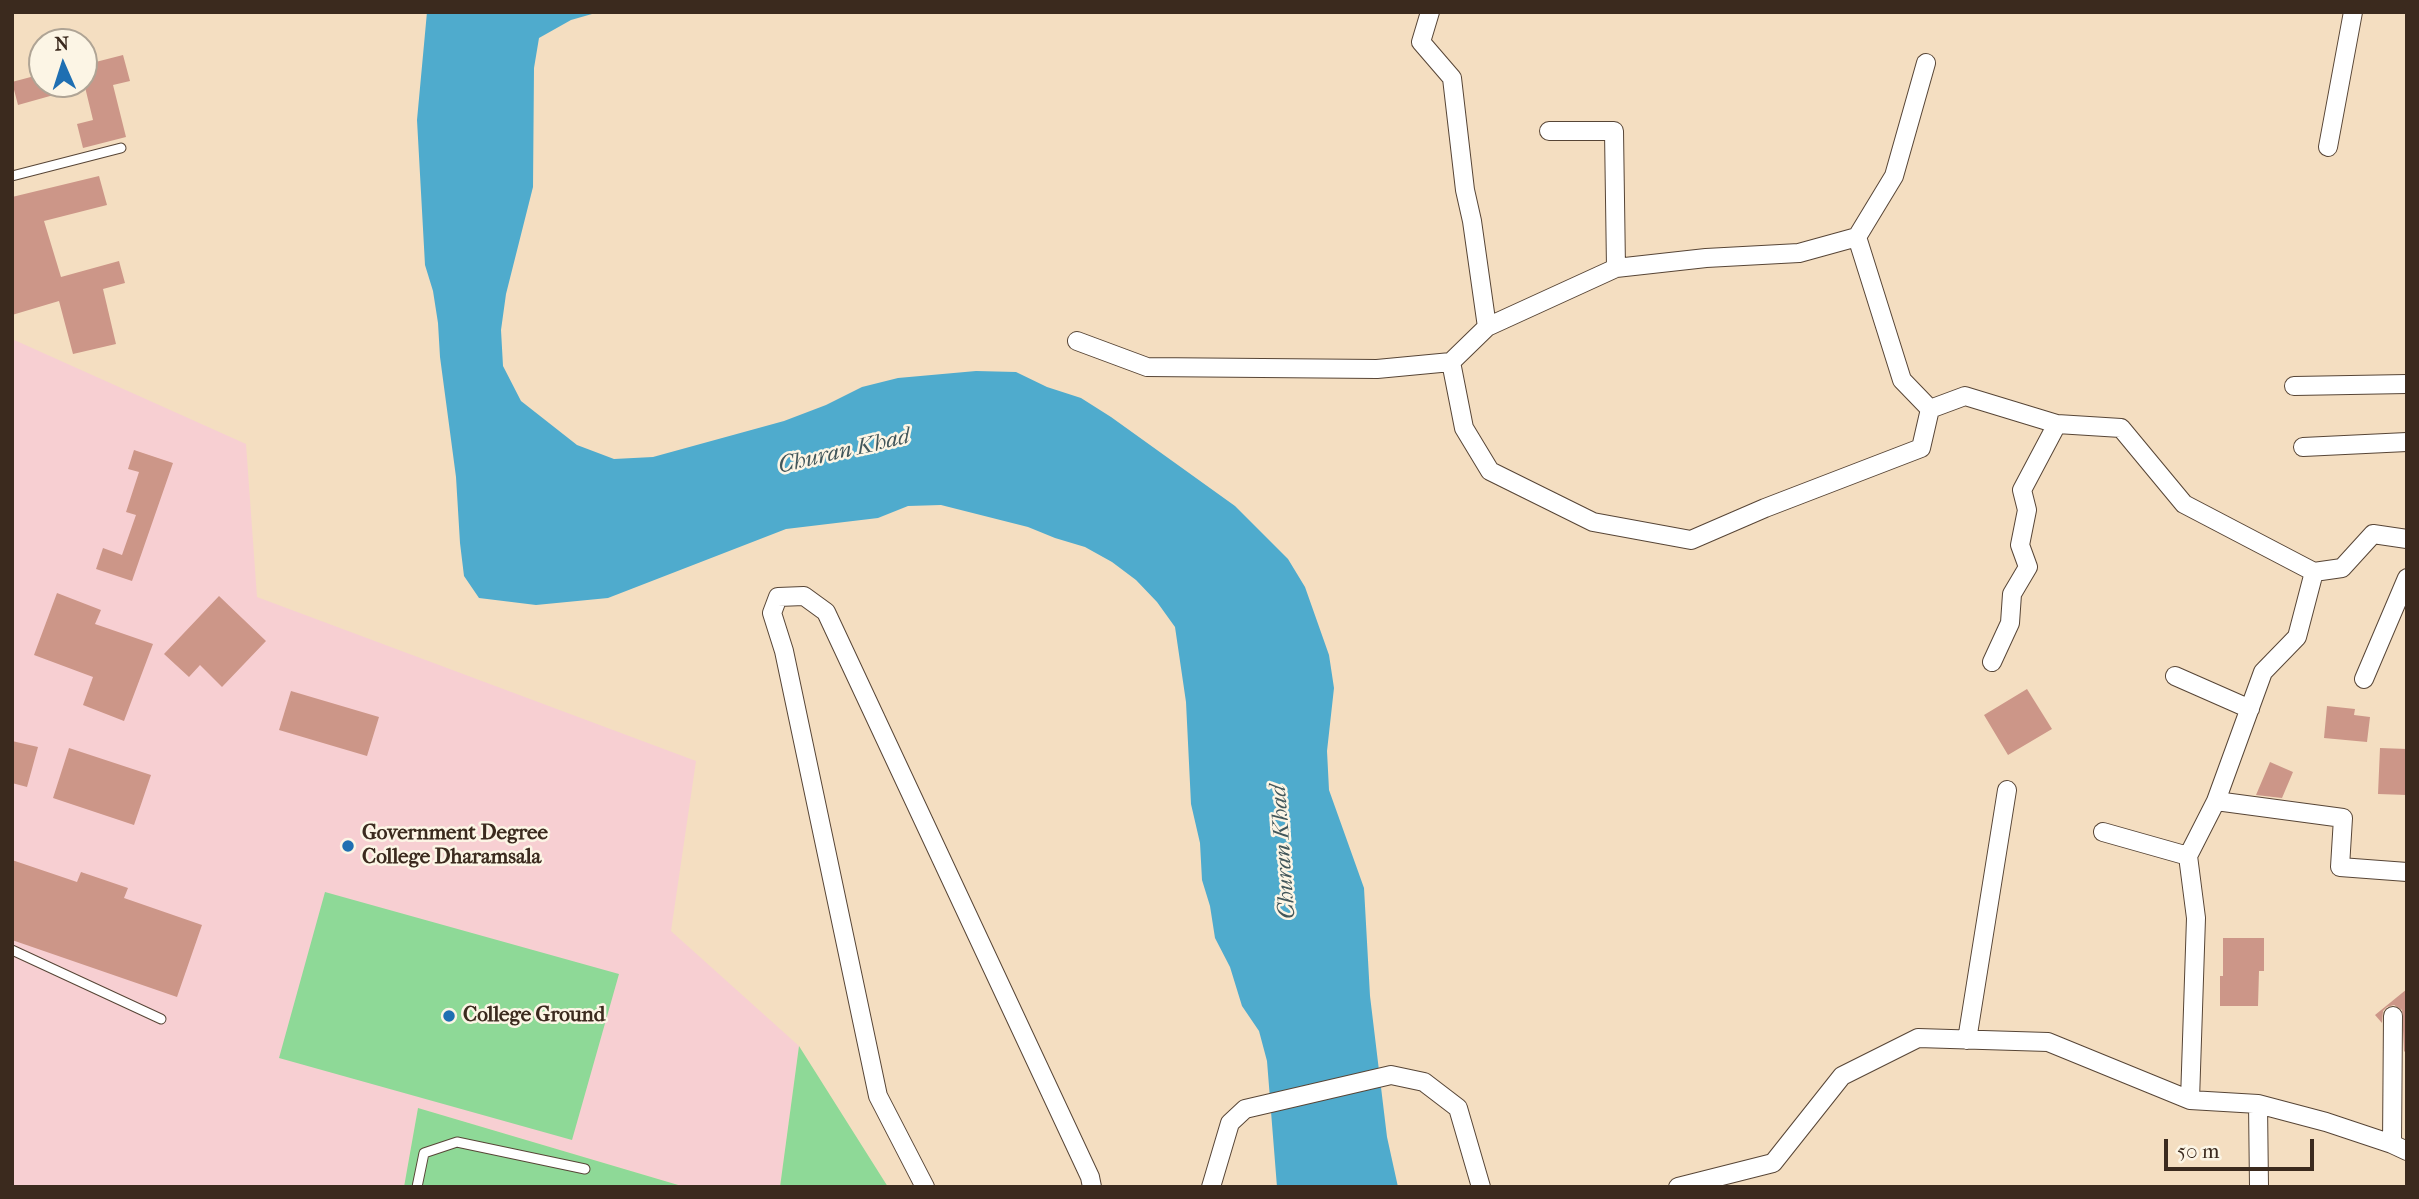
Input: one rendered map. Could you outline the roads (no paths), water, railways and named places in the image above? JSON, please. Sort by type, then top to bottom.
[{"type":"street","points":[[1430,12],[1421,42],[1452,78],[1465,190],[1487,327]]},
{"type":"street","points":[[2328,147],[2353,12]]},
{"type":"street","points":[[1077,341],[1147,367],[1377,369],[1451,362],[1487,327],[1616,268],[1706,258],[1799,253],[1857,237],[1894,176],[1926,63]]},
{"type":"street","points":[[1549,131],[1614,131],[1616,268]]},
{"type":"street","points":[[1857,237],[1902,380],[1930,409]]},
{"type":"street","points":[[1451,362],[1464,429],[1490,471],[1593,522],[1691,540],[1765,508],[1921,448],[1930,409]]},
{"type":"street","points":[[2294,386],[2407,384]]},
{"type":"street","points":[[1930,409],[1965,396],[2057,424],[2121,428],[2184,504],[2314,572],[2342,568],[2373,534],[2407,539]]},
{"type":"street","points":[[1992,662],[2010,623],[2012,594],[2028,567],[2020,545],[2027,510],[2022,490],[2057,424]]},
{"type":"street","points":[[2303,447],[2407,442]]},
{"type":"street","points":[[2190,1100],[2196,918],[2189,856],[2216,801],[2263,672],[2297,638],[2314,572]]},
{"type":"street","points":[[2364,679],[2407,578]]},
{"type":"street","points":[[925,1187],[878,1096],[787,665],[772,613],[778,597],[804,596],[826,612],[1090,1177],[1092,1187]]},
{"type":"street","points":[[2175,676],[2250,709]]},
{"type":"street","points":[[1967,1040],[2007,790]]},
{"type":"street","points":[[2216,801],[2343,818],[2340,867],[2407,872]]},
{"type":"street","points":[[2103,832],[2189,856]]},
{"type":"street","points":[[1678,1187],[1773,1163],[1842,1076],[1918,1038],[2048,1042],[2190,1100],[2258,1104],[2326,1122],[2399,1147],[2393,1016]]},
{"type":"street","points":[[1211,1187],[1230,1123],[1245,1109],[1391,1075],[1424,1082],[1458,1108],[1481,1187]]},
{"type":"street","points":[[2258,1104],[2259,1187]]},
{"type":"lane","points":[[12,176],[121,148]]},
{"type":"lane","points":[[12,950],[161,1019]]},
{"type":"lane","points":[[417,1187],[424,1153],[457,1142],[585,1169]]},
{"type":"water","name":"Churan Khad","points":[[427,12],[599,12],[571,20],[539,38],[534,68],[533,187],[506,294],[501,330],[503,366],[521,401],[577,445],[614,459],[653,457],[784,421],[826,405],[862,387],[898,378],[976,371],[1016,372],[1047,387],[1081,398],[1111,417],[1235,506],[1288,559],[1305,587],[1329,655],[1334,688],[1327,751],[1329,790],[1364,888],[1370,996],[1387,1137],[1398,1187],[1277,1187],[1267,1061],[1259,1031],[1242,1006],[1230,967],[1215,938],[1210,906],[1202,880],[1200,843],[1191,804],[1186,702],[1175,627],[1157,602],[1136,580],[1112,562],[1085,547],[1028,527],[941,505],[908,506],[878,518],[786,529],[608,598],[536,605],[479,598],[464,576],[456,477],[438,323],[433,291],[425,265],[417,120]]},
{"type":"place","name":"Government Degree College Dharamsala","points":[[348,846]]},
{"type":"place","name":"College Ground","points":[[449,1016]]}]
